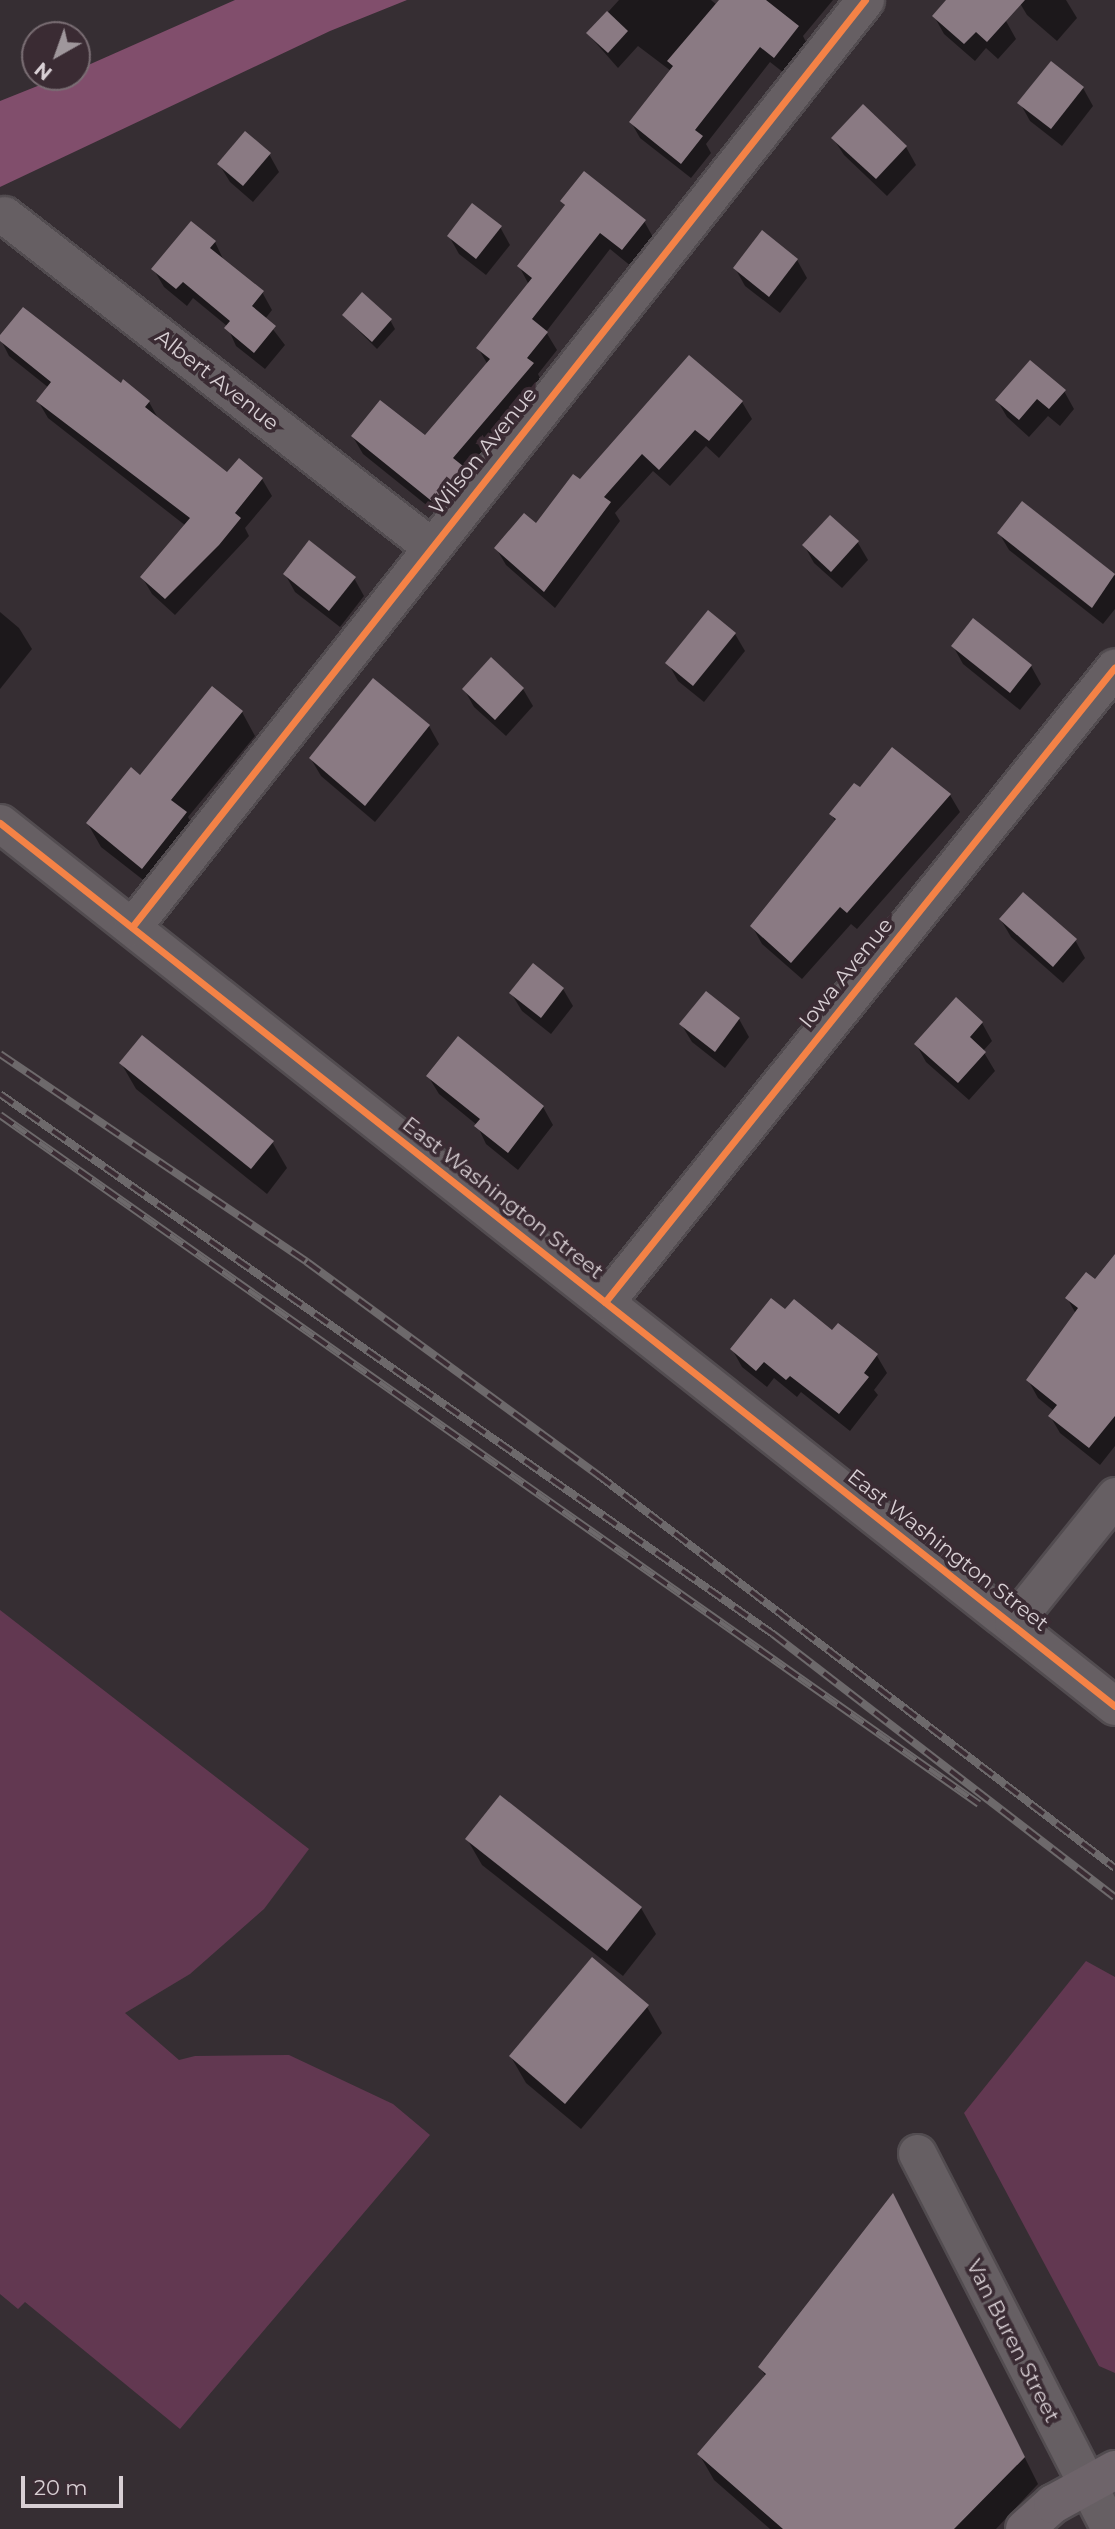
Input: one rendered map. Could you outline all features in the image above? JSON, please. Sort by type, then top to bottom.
[{"type":"main road","points":[[1025,2529],[1053,2504],[1101,2477]]},
{"type":"street","name":"Wilson Avenue","points":[[132,927],[429,545],[865,0]]},
{"type":"street","name":"Albert Avenue","points":[[5,215],[429,545]]},
{"type":"street","name":"Iowa Avenue","points":[[605,1302],[1115,667]]},
{"type":"street","name":"East Washington Street","points":[[0,823],[1115,1706]]},
{"type":"street","points":[[1013,1623],[1115,1496]]},
{"type":"street","name":"Van Buren Street","points":[[917,2153],[1101,2477],[1110,2529]]},
{"type":"shaded area","points":[[235,0],[407,0],[330,31],[0,187],[0,101],[25,91],[91,91],[91,64]]},
{"type":"shaded area","points":[[0,1610],[309,1849],[264,1909],[190,1974],[125,2013],[179,2060],[195,2056],[289,2055],[393,2104],[430,2135],[180,2429],[25,2302],[18,2309],[0,2294]]},
{"type":"shaded area","points":[[1086,1961],[1115,1977],[1115,2373],[1099,2366],[964,2113]]},
{"type":"building","points":[[719,0],[766,0],[799,26],[774,58],[760,47],[695,130],[703,136],[681,164],[629,122],[673,66],[667,61]]},
{"type":"building","points":[[946,0],[1025,0],[987,42],[976,32],[964,44],[932,16]]},
{"type":"building","points":[[607,11],[628,31],[608,53],[586,33]]},
{"type":"building","points":[[1051,61],[1084,87],[1051,129],[1017,103]]},
{"type":"building","points":[[863,104],[907,146],[876,179],[831,138]]},
{"type":"building","points":[[245,131],[271,153],[243,186],[217,164]]},
{"type":"building","points":[[584,171],[646,220],[622,250],[600,233],[532,319],[548,332],[527,358],[534,363],[453,458],[463,466],[434,503],[351,436],[380,400],[425,435],[490,359],[476,348],[532,278],[517,266],[565,205],[560,201]]},
{"type":"building","points":[[472,203],[502,226],[476,259],[447,236]]},
{"type":"building","points":[[191,221],[216,241],[210,248],[264,291],[252,306],[276,326],[254,353],[224,328],[230,321],[183,282],[176,289],[151,269]]},
{"type":"building","points":[[762,230],[798,259],[769,297],[733,268]]},
{"type":"building","points":[[362,292],[392,319],[372,342],[342,315]]},
{"type":"building","points":[[23,307],[121,383],[123,379],[150,401],[145,407],[227,472],[239,458],[263,478],[235,513],[241,518],[219,545],[165,599],[140,577],[190,518],[36,401],[51,382],[0,341],[0,335]]},
{"type":"building","points":[[689,355],[743,401],[709,441],[695,430],[659,470],[642,454],[604,497],[611,502],[544,592],[494,548],[524,513],[536,523],[573,474],[580,479]]},
{"type":"building","points":[[1030,360],[1066,390],[1049,409],[1037,399],[1019,420],[995,400]]},
{"type":"building","points":[[1022,501],[1115,574],[1092,608],[997,533]]},
{"type":"building","points":[[830,515],[859,541],[831,572],[802,545]]},
{"type":"building","points":[[309,540],[356,577],[329,611],[283,574]]},
{"type":"building","points":[[708,610],[736,633],[693,686],[665,663]]},
{"type":"building","points":[[973,618],[1032,665],[1010,693],[951,646]]},
{"type":"building","points":[[491,657],[524,688],[495,720],[462,689]]},
{"type":"building","points":[[373,678],[430,725],[365,806],[309,758]]},
{"type":"building","points":[[212,686],[243,711],[171,800],[187,812],[142,869],[86,823],[131,767],[140,775]]},
{"type":"building","points":[[892,747],[951,794],[847,913],[840,907],[791,963],[750,926],[836,819],[829,814],[854,783],[860,787]]},
{"type":"building","points":[[1023,892],[1077,939],[1053,967],[999,919]]},
{"type":"building","points":[[533,963],[564,988],[541,1018],[509,993]]},
{"type":"building","points":[[706,991],[740,1018],[715,1052],[679,1024]]},
{"type":"building","points":[[956,997],[983,1022],[970,1037],[986,1052],[958,1083],[914,1044]]},
{"type":"building","points":[[142,1035],[274,1141],[251,1169],[119,1063]]},
{"type":"building","points":[[458,1036],[544,1106],[508,1153],[474,1126],[480,1119],[426,1076]]},
{"type":"building","points":[[1115,1254],[1115,1416],[1089,1448],[1048,1416],[1057,1405],[1026,1380],[1078,1308],[1065,1298],[1086,1272],[1095,1279]]},
{"type":"building","points":[[771,1298],[785,1309],[794,1299],[832,1330],[838,1323],[878,1354],[864,1373],[869,1377],[839,1414],[790,1376],[786,1380],[764,1362],[756,1371],[730,1349]]},
{"type":"building","points":[[500,1795],[642,1907],[607,1951],[465,1839]]},
{"type":"building","points":[[592,1957],[649,2005],[565,2104],[509,2056]]},
{"type":"building","points":[[893,2193],[1025,2457],[954,2529],[783,2529],[697,2454],[766,2374],[758,2367]]},
{"type":"railway","points":[[0,1054],[307,1262],[598,1475],[1115,1868]]},
{"type":"railway","points":[[0,1094],[773,1634],[1115,1897]]},
{"type":"railway","points":[[0,1115],[979,1804]]},
{"type":"cycle path","points":[[132,927],[865,0]]},
{"type":"cycle path","points":[[605,1302],[1115,667]]},
{"type":"cycle path","points":[[0,823],[1115,1706]]}]
